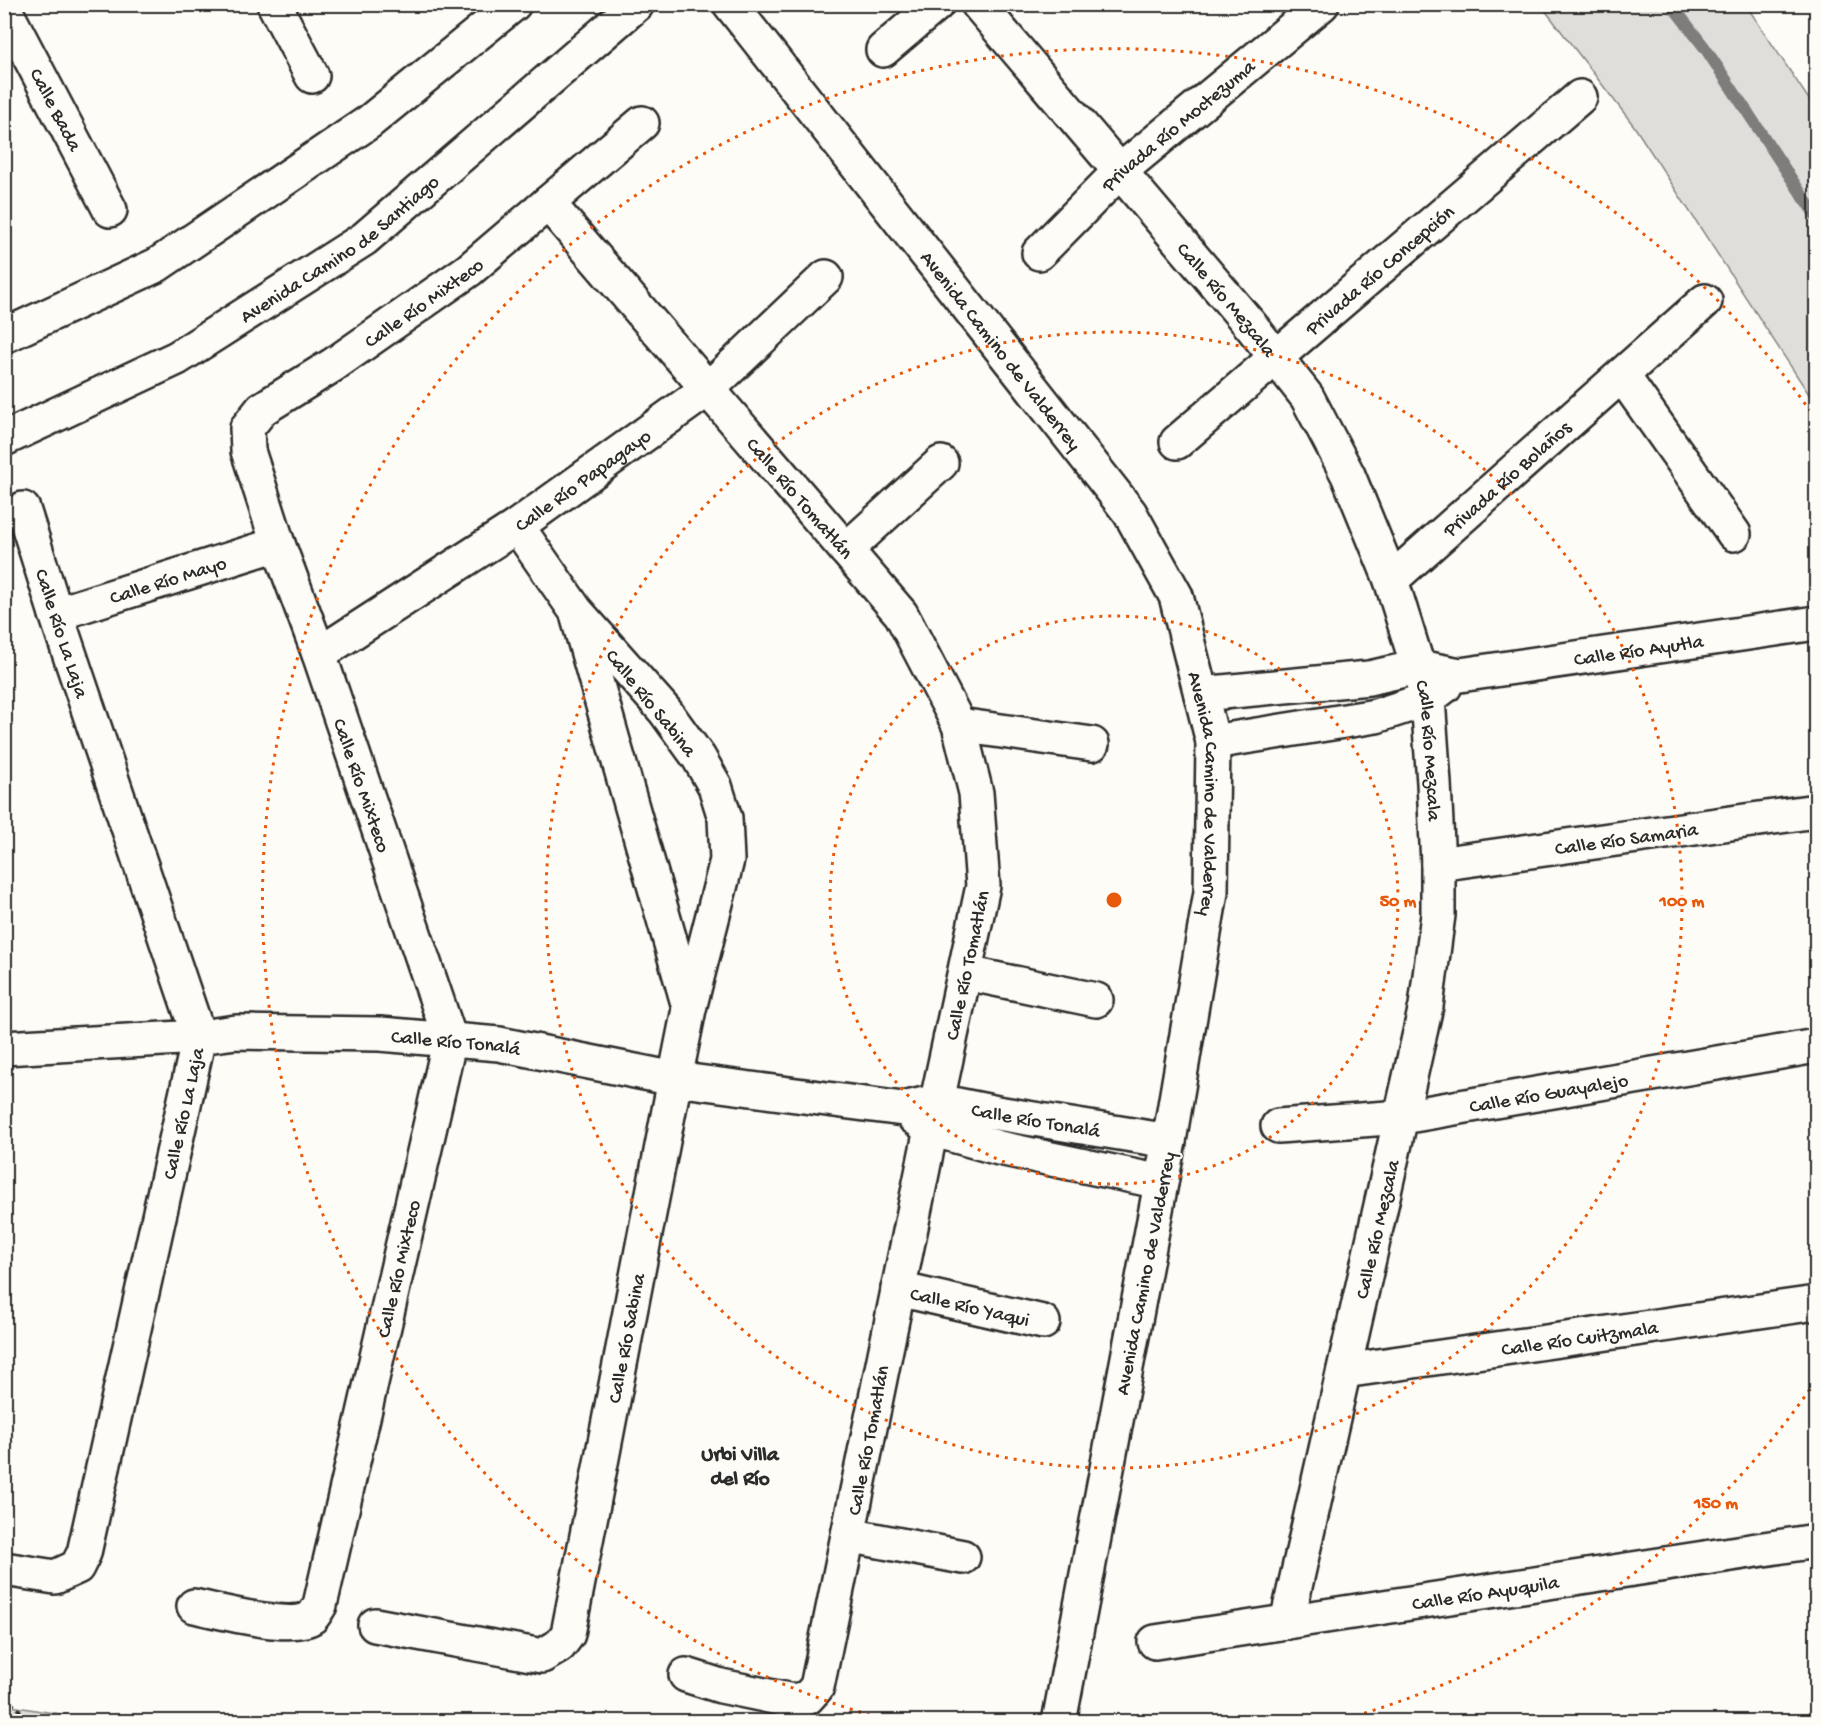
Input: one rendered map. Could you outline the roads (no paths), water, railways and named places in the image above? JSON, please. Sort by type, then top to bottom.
[{"type":"street","points":[[274,4],[312,76]]},
{"type":"street","points":[[4,336],[157,265],[369,122],[514,4]]},
{"type":"street","name":"Avenida Camino de Santiago","points":[[4,438],[177,358],[364,239],[637,4]]},
{"type":"street","name":"Avenida Camino de Valderrey","points":[[730,4],[1130,513],[1176,596],[1213,742],[1211,892],[1169,1141],[1059,1722]]},
{"type":"street","points":[[883,50],[937,4]]},
{"type":"street","name":"Calle Río Mezcala","points":[[978,4],[1252,327],[1307,398],[1348,475],[1391,580],[1428,699],[1438,864],[1438,915],[1426,1006],[1287,1622]]},
{"type":"street","name":"Privada Río Moctezuma","points":[[1039,253],[1120,171],[1322,4]]},
{"type":"street","name":"Calle Bada","points":[[4,8],[110,210]]},
{"type":"street","name":"Privada Río Concepción","points":[[1178,442],[1580,97]]},
{"type":"street","name":"Calle Río Mixteco","points":[[194,1606],[249,1619],[299,1622],[312,1617],[320,1605],[450,1039],[319,654],[278,544],[248,451],[248,428],[262,409],[333,365],[469,270],[642,123]]},
{"type":"street","name":"Calle Río Tomatlán","points":[[548,203],[901,614],[959,725],[976,793],[983,886],[817,1687],[807,1698],[793,1701],[721,1686],[686,1675]]},
{"type":"street","name":"Calle Río Papagayo","points":[[319,654],[517,526],[708,389],[826,277]]},
{"type":"street","name":"Privada Río Bolaños","points":[[1391,580],[1705,301]]},
{"type":"street","points":[[1622,375],[1734,534]]},
{"type":"street","points":[[846,550],[941,463]]},
{"type":"street","name":"Calle Río La Laja","points":[[4,1569],[55,1578],[77,1567],[84,1553],[200,1037],[22,509]]},
{"type":"street","name":"Calle Río Sabina","points":[[375,1625],[542,1656],[559,1646],[568,1634],[689,1009],[727,860],[725,818],[715,786],[699,758],[665,711],[576,611],[517,526]]},
{"type":"street","name":"Calle Río Mayo","points":[[56,614],[278,544]]},
{"type":"street","name":"Calle Río Sabina","points":[[576,611],[689,1009]]},
{"type":"street","name":"Calle Río Ayutla","points":[[1201,694],[1369,678],[1418,667],[1460,675],[1816,623]]},
{"type":"street","name":"Calle Río Ayutla","points":[[1213,742],[1376,716],[1428,699],[1460,675]]},
{"type":"street","points":[[959,725],[1092,744]]},
{"type":"street","name":"Calle Río Samaria","points":[[1438,864],[1816,811]]},
{"type":"street","points":[[966,973],[1096,1000]]},
{"type":"street","name":"Calle Río Tonalá","points":[[4,1048],[200,1037],[236,1032],[380,1034],[450,1039],[499,1044],[675,1079],[934,1115],[997,1113],[1169,1141]]},
{"type":"street","name":"Calle Río Guayalejo","points":[[1278,1126],[1402,1117],[1816,1046]]},
{"type":"street","name":"Calle Río Tonalá","points":[[934,1115],[999,1148],[1161,1182]]},
{"type":"street","name":"Calle Río Yaqui","points":[[898,1289],[1042,1322]]},
{"type":"street","name":"Calle Río Cuitzmala","points":[[1344,1371],[1816,1303]]},
{"type":"street","points":[[848,1535],[963,1557]]},
{"type":"street","name":"Calle Río Ayuquila","points":[[1155,1642],[1816,1541]]},
{"type":"waterway","points":[[1671,4],[1705,48],[1816,216]]},
{"type":"district","name":"Urbi Villa del Río","points":[[740,1465]]}]
